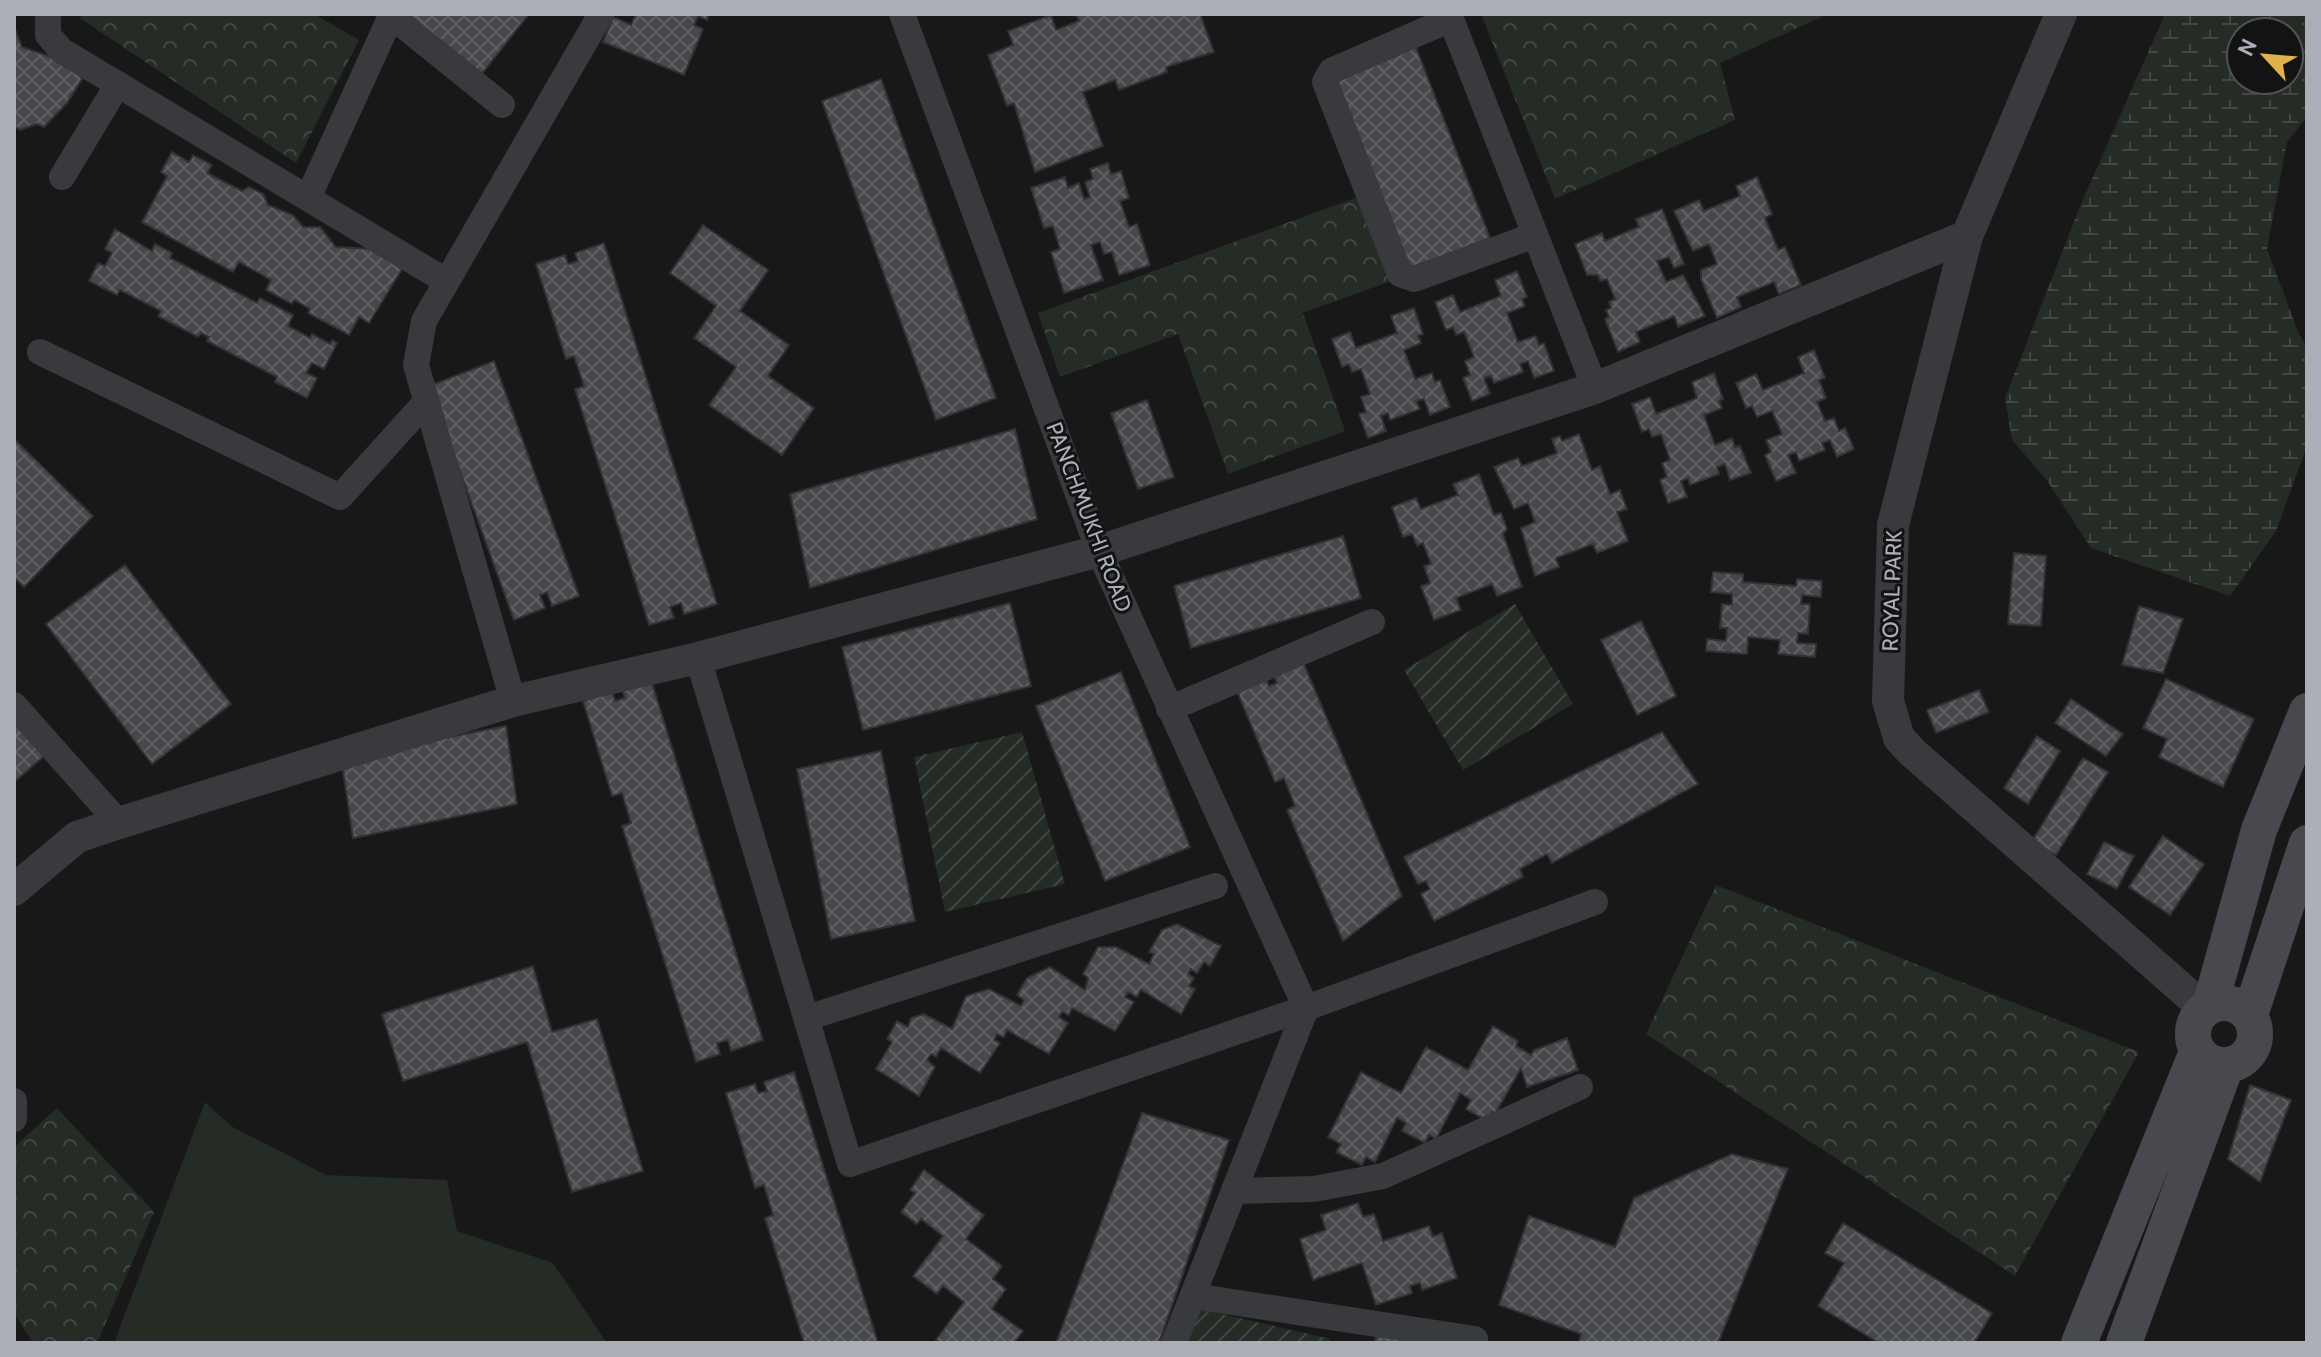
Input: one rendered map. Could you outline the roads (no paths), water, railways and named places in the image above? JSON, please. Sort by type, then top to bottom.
[{"type":"main road","points":[[2207,1007],[2220,1002],[2236,1004],[2250,1015],[2256,1030],[2253,1047],[2242,1061],[2212,1059],[2192,1037],[2195,1021],[2207,1007],[2259,830],[2307,711]]},
{"type":"main road","points":[[2250,1015],[2306,849]]},
{"type":"main road","points":[[2079,1343],[2212,1059]]},
{"type":"main road","points":[[2124,1343],[2212,1059]]},
{"type":"street","points":[[48,14],[48,35],[62,51],[446,281]]},
{"type":"street","points":[[513,701],[416,365],[424,321],[601,14]]},
{"type":"street","name":"PANCHMUKHI ROAD","points":[[902,14],[1099,551],[1306,1008]]},
{"type":"street","name":"ROYAL PARK","points":[[2061,14],[1967,236],[1893,525],[1888,701],[1899,738],[1912,752],[2207,1007]]},
{"type":"street","points":[[308,198],[390,15],[502,105]]},
{"type":"street","points":[[1535,235],[1414,279],[1400,274],[1325,82],[1331,71],[1450,16],[1595,388]]},
{"type":"street","points":[[62,177],[118,84]]},
{"type":"street","points":[[14,890],[48,858],[77,837],[513,701],[698,658],[1099,551],[1595,388],[1967,236]]},
{"type":"street","points":[[40,352],[340,497],[425,403]]},
{"type":"street","points":[[1169,709],[1372,622]]},
{"type":"street","points":[[698,658],[850,1164],[1306,1008],[1595,902]]},
{"type":"street","points":[[14,705],[119,823]]},
{"type":"street","points":[[807,1018],[1215,886]]},
{"type":"street","points":[[1174,1343],[1306,1008]]},
{"type":"street","points":[[1234,1191],[1314,1189],[1383,1176],[1580,1087]]},
{"type":"street","points":[[14,1101],[14,1119]]},
{"type":"street","points":[[1193,1296],[1357,1332],[1475,1339],[1473,1343]]}]
